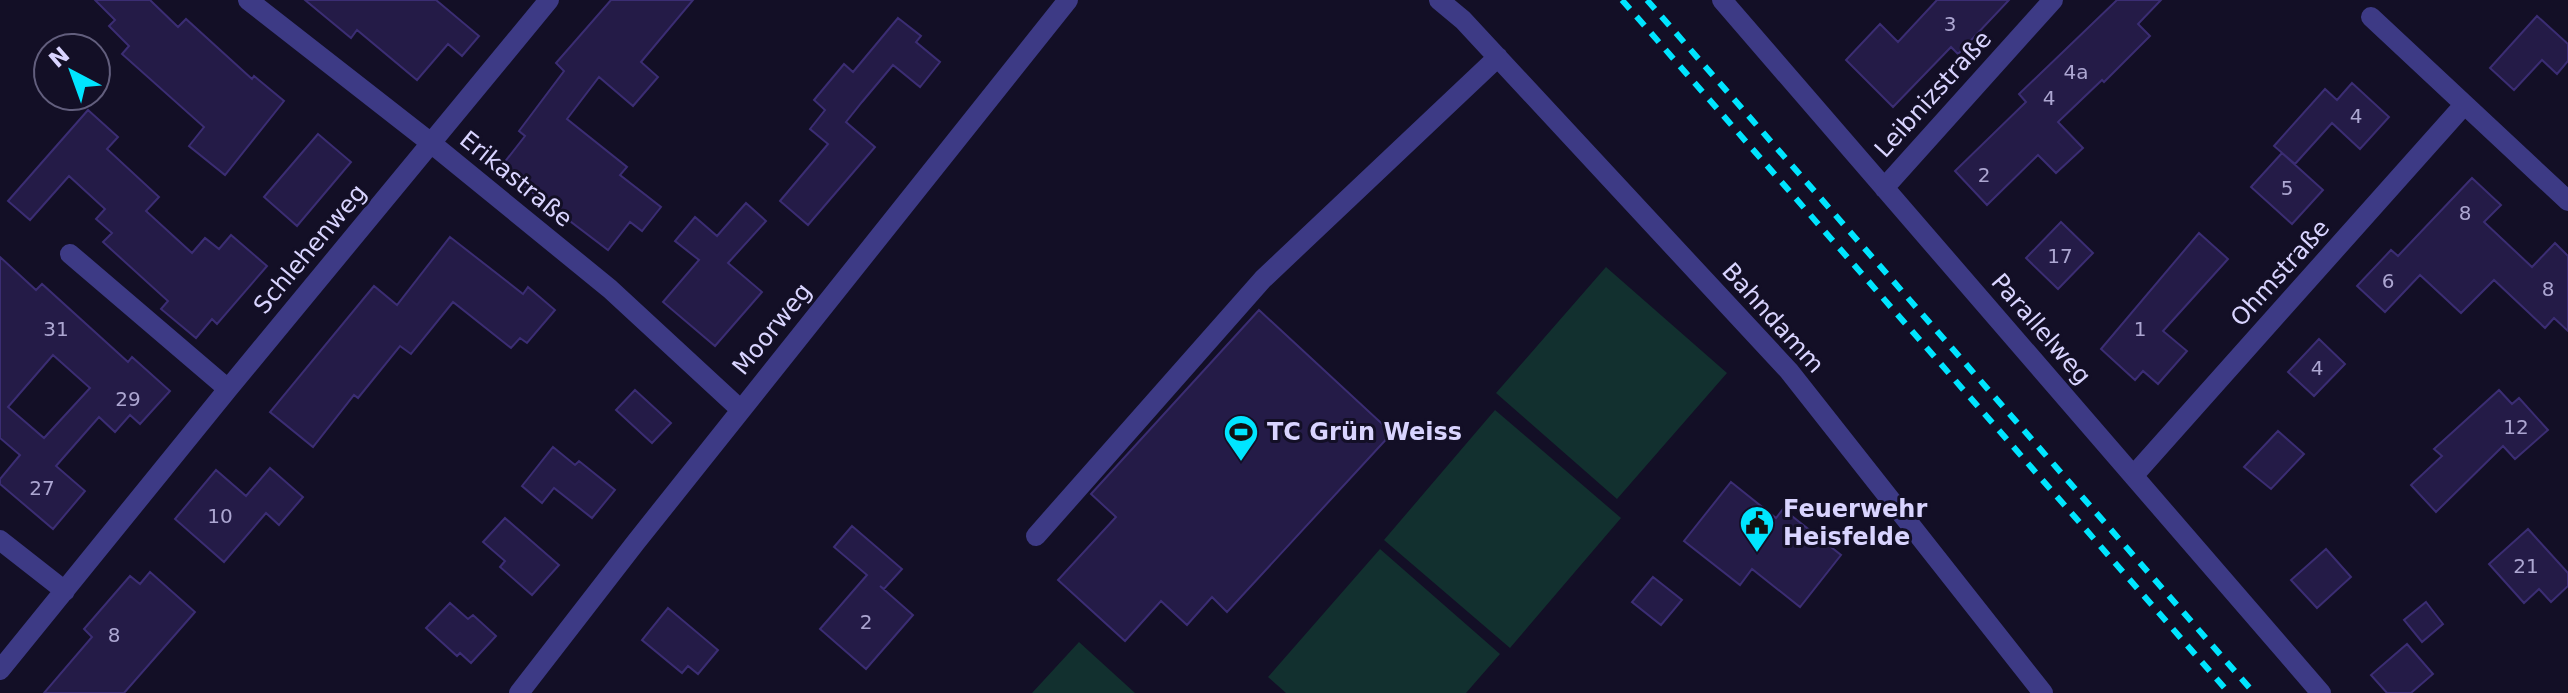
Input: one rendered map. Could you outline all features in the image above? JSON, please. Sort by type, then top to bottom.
[{"type":"street","name":"Erikastraße","points":[[248,0],[431,143],[610,289],[741,410]]},
{"type":"street","name":"Schlehenweg","points":[[0,670],[549,0]]},
{"type":"street","name":"Moorweg","points":[[519,693],[1068,0]]},
{"type":"street","name":"Bahndamm","points":[[1439,0],[1498,57],[1789,371],[2043,693]]},
{"type":"street","name":"Parallelweg","points":[[1722,0],[2321,693]]},
{"type":"street","name":"Leibnizstraße","points":[[1884,188],[2053,0]]},
{"type":"street","points":[[2371,17],[2568,201]]},
{"type":"street","points":[[1036,536],[1263,279],[1498,57]]},
{"type":"street","name":"Ohmstraße","points":[[2134,475],[2464,105]]},
{"type":"street","points":[[70,254],[228,389]]},
{"type":"street","points":[[0,540],[65,591]]},
{"type":"green space","points":[[1606,267],[1727,373],[1617,499],[1496,393]]},
{"type":"green space","points":[[1495,410],[1621,518],[1510,648],[1384,540]]},
{"type":"green space","points":[[1380,549],[1500,654],[1466,693],[1286,693],[1268,677]]},
{"type":"green space","points":[[1079,642],[1135,693],[1032,693]]},
{"type":"building","points":[[95,0],[150,0],[178,27],[186,19],[252,79],[254,76],[284,101],[225,175],[189,146],[204,127],[122,54],[129,46],[109,26],[115,20]]},
{"type":"building","points":[[305,0],[436,0],[479,36],[462,56],[448,44],[417,80],[357,30],[351,38]]},
{"type":"building","points":[[611,0],[693,0],[641,62],[658,77],[633,106],[599,77],[567,119],[627,167],[620,175],[661,207],[642,231],[630,222],[608,250],[500,168],[525,136],[519,131],[564,71],[556,63]]},
{"type":"building","points":[[1937,0],[2009,0],[1958,54],[1951,47],[1893,107],[1846,60],[1880,24],[1898,42]]},
{"type":"building","points":[[2117,0],[2161,0],[2138,24],[2150,36],[2058,122],[2083,148],[2056,173],[2038,155],[1987,205],[1955,171],[2026,102],[2019,94]]},
{"type":"building","points":[[2537,16],[2568,44],[2568,61],[2557,74],[2542,60],[2514,90],[2490,68]]},
{"type":"building","points":[[898,18],[921,36],[916,42],[940,62],[920,87],[893,65],[862,102],[846,122],[875,147],[808,225],[780,201],[828,144],[810,129],[825,110],[814,100],[844,64],[853,72]]},
{"type":"building","points":[[2352,83],[2389,117],[2360,149],[2332,123],[2295,164],[2274,146],[2325,89],[2337,100]]},
{"type":"building","points":[[86,112],[90,112],[118,137],[107,149],[159,197],[146,211],[192,253],[205,238],[219,249],[231,235],[267,266],[217,324],[212,319],[196,338],[161,309],[168,301],[103,242],[112,233],[96,219],[105,209],[69,176],[30,220],[8,201]]},
{"type":"building","points":[[318,134],[351,162],[297,226],[264,197]]},
{"type":"building","points":[[2282,153],[2323,190],[2292,224],[2251,187]]},
{"type":"building","points":[[2472,178],[2501,205],[2484,222],[2532,267],[2555,243],[2568,256],[2568,331],[2554,318],[2545,328],[2494,280],[2461,313],[2420,275],[2385,312],[2357,286],[2391,250],[2398,256]]},
{"type":"building","points":[[746,203],[766,221],[728,263],[762,292],[715,346],[663,302],[699,260],[675,241],[695,217],[717,236]]},
{"type":"building","points":[[2061,222],[2093,253],[2058,289],[2026,258]]},
{"type":"building","points":[[2199,233],[2228,259],[2163,331],[2187,351],[2158,384],[2143,371],[2135,380],[2101,349]]},
{"type":"building","points":[[450,237],[523,294],[528,287],[555,310],[527,343],[520,338],[511,348],[453,302],[411,354],[400,346],[358,398],[354,395],[313,447],[270,412],[374,286],[397,305]]},
{"type":"building","points":[[0,257],[36,290],[42,284],[128,362],[132,357],[170,391],[140,424],[130,415],[115,432],[99,417],[56,466],[85,491],[53,529],[0,484],[0,479],[20,455],[0,438]],"holes":[[[53,355],[90,388],[44,438],[8,407]]]},
{"type":"building","name":"TC Grün Weiss","points":[[1259,310],[1392,433],[1227,612],[1212,597],[1187,625],[1161,601],[1125,641],[1058,580],[1116,517],[1091,494]]},
{"type":"building","points":[[2319,339],[2345,364],[2314,396],[2288,372]]},
{"type":"building","points":[[635,390],[671,423],[652,443],[616,410]]},
{"type":"building","points":[[2499,390],[2512,404],[2519,398],[2548,430],[2515,459],[2503,446],[2436,512],[2411,485],[2442,456],[2434,449]]},
{"type":"building","points":[[2278,431],[2304,454],[2271,489],[2244,467]]},
{"type":"building","points":[[553,447],[575,465],[579,461],[615,490],[592,518],[554,488],[542,503],[522,486]]},
{"type":"building","points":[[270,468],[303,497],[279,525],[266,513],[224,562],[175,519],[216,470],[246,496]]},
{"type":"building","points":[[1731,482],[1776,518],[1783,509],[1841,555],[1800,607],[1752,569],[1740,585],[1684,541]]},
{"type":"building","points":[[505,518],[559,565],[532,595],[500,567],[505,561],[483,542]]},
{"type":"building","points":[[852,526],[902,569],[884,589],[880,586],[913,615],[866,669],[820,629],[867,575],[834,547]]},
{"type":"building","points":[[2528,529],[2568,573],[2568,586],[2551,602],[2539,589],[2524,603],[2489,564]]},
{"type":"building","points":[[2326,549],[2351,577],[2317,608],[2291,580]]},
{"type":"building","points":[[150,572],[195,612],[124,693],[44,693],[92,637],[84,629],[130,576],[140,584]]},
{"type":"building","points":[[1653,577],[1682,600],[1661,625],[1632,602]]},
{"type":"building","points":[[2426,602],[2443,624],[2422,642],[2404,620]]},
{"type":"building","points":[[450,603],[468,619],[473,615],[496,636],[471,663],[460,653],[457,656],[426,628]]},
{"type":"building","points":[[668,608],[718,650],[698,674],[688,666],[682,673],[642,640]]},
{"type":"building","points":[[2407,644],[2433,674],[2411,693],[2387,693],[2371,675]]},
{"type":"railway","points":[[1622,0],[2229,693]]},
{"type":"railway","points":[[1647,0],[2254,693]]},
{"type":"place","name":"TC Grün Weiss","points":[[1241,463]]},
{"type":"place","name":"Feuerwehr Heisfelde","points":[[1757,554]]}]
